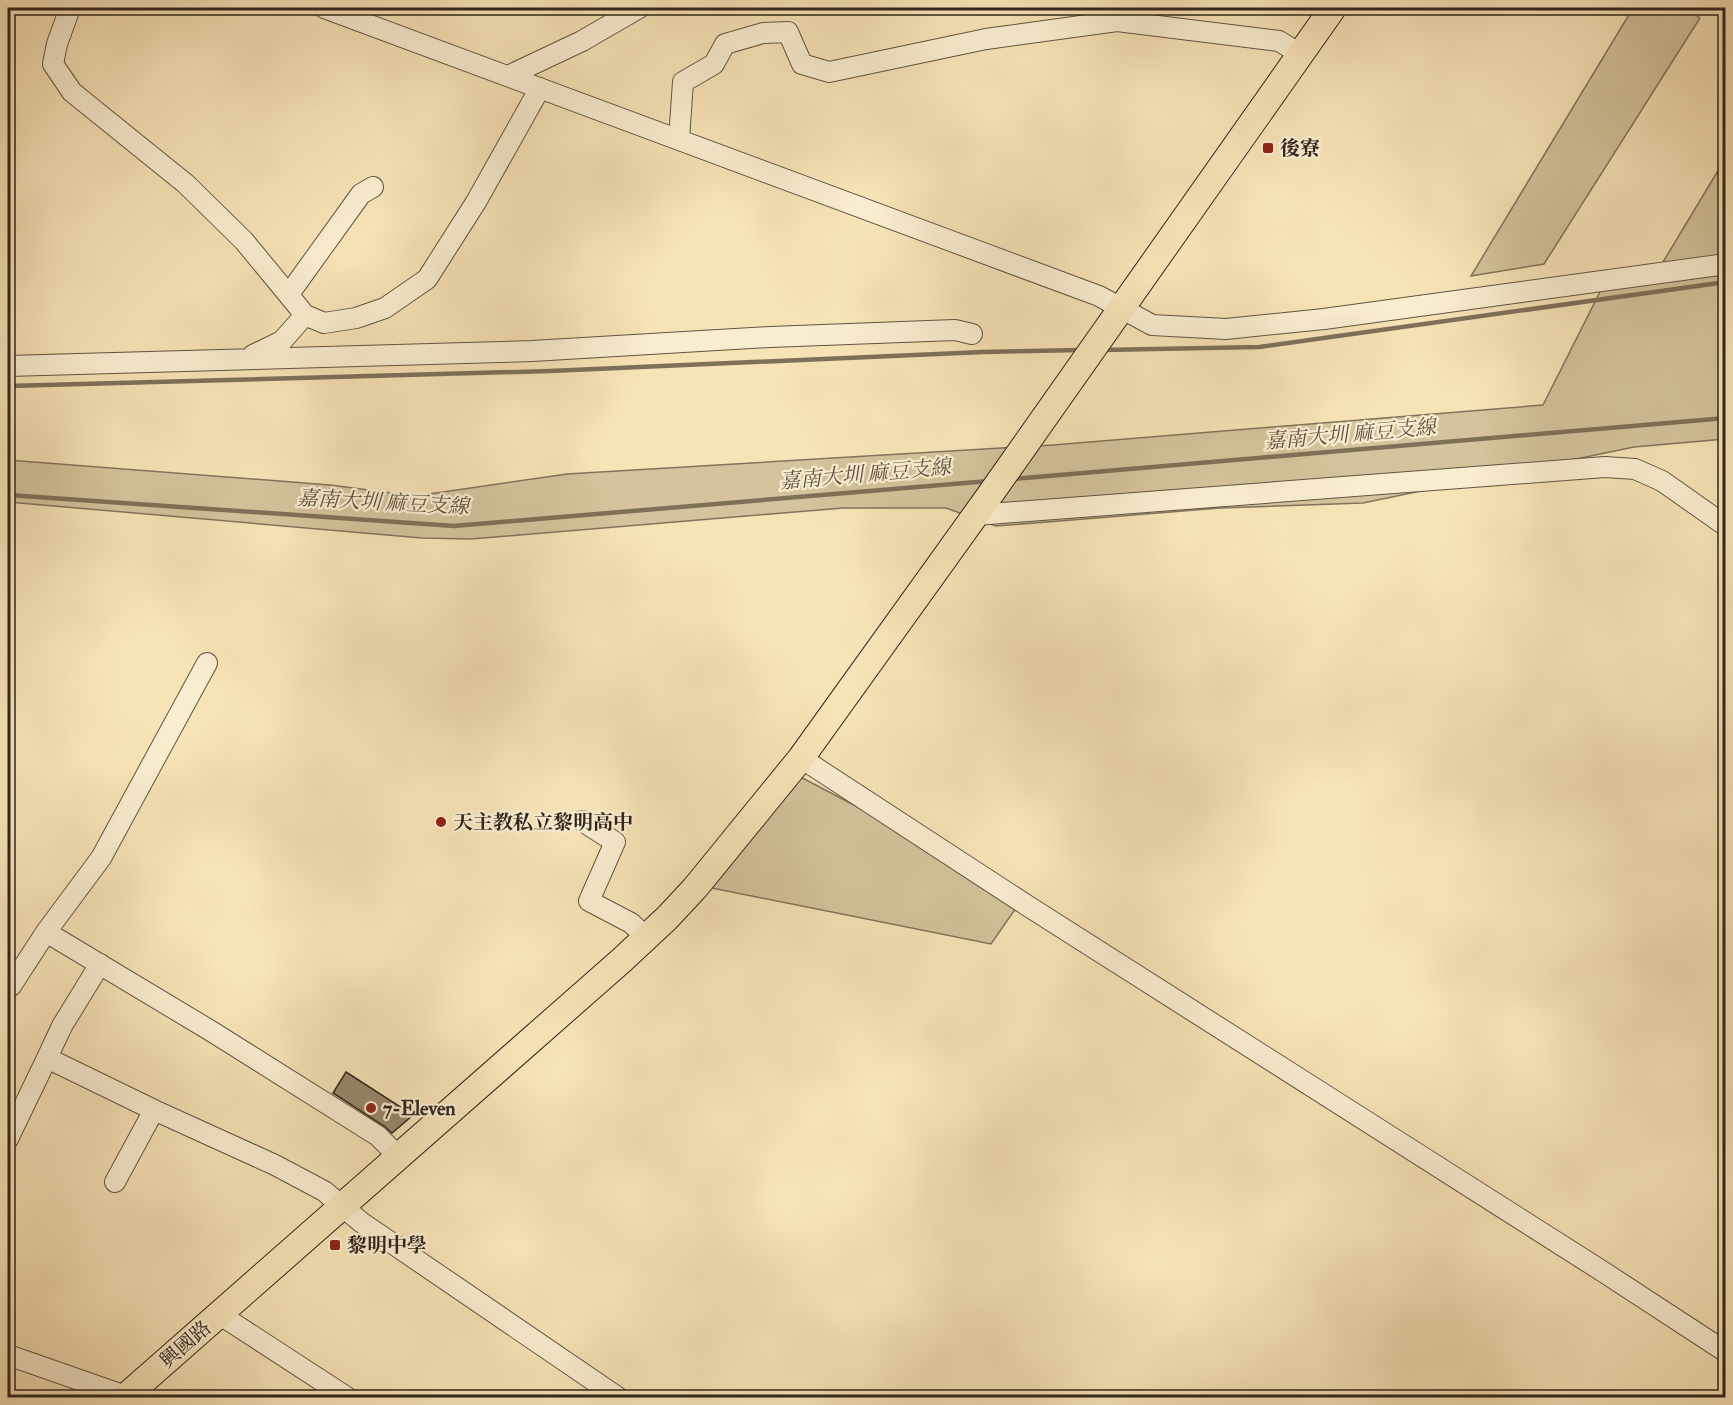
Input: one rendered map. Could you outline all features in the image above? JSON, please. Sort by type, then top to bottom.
[{"type":"main road","name":"興國路","points":[[127,1397],[646,937],[695,888],[801,758],[982,507],[1333,8]]},
{"type":"street","points":[[70,8],[57,44],[53,64],[72,92],[186,184],[244,241],[305,315],[324,323],[356,318],[385,308],[427,279],[476,202],[540,88]]},
{"type":"street","points":[[324,8],[1099,296],[1152,326],[1226,328],[1324,319],[1725,264]]},
{"type":"street","points":[[508,76],[582,41],[639,8]]},
{"type":"street","points":[[679,139],[683,82],[714,64],[725,44],[763,33],[788,32],[802,64],[829,72],[986,39],[1117,21],[1279,41],[1300,54]]},
{"type":"street","points":[[289,294],[361,194],[373,187]]},
{"type":"street","points":[[242,360],[282,341],[305,315]]},
{"type":"street","points":[[8,366],[532,351],[782,336],[955,330],[972,333]]},
{"type":"street","points":[[982,507],[1605,467],[1635,470],[1662,481],[1725,526]]},
{"type":"street","points":[[8,983],[11,986],[46,932],[101,858],[207,663]]},
{"type":"street","points":[[801,758],[1021,902],[1725,1352]]},
{"type":"street","points":[[582,821],[615,842],[589,901],[631,923],[646,937]]},
{"type":"street","points":[[46,932],[378,1136],[398,1156]]},
{"type":"street","points":[[8,1139],[62,1026],[100,964]]},
{"type":"street","points":[[47,1058],[275,1165],[324,1191],[361,1222],[619,1398]]},
{"type":"street","points":[[115,1182],[154,1110]]},
{"type":"street","points":[[219,1314],[348,1398]]},
{"type":"street","points":[[8,1355],[127,1397]]},
{"type":"shaded area","points":[[1633,8],[1685,8],[1700,18],[1544,264],[1471,276]]},
{"type":"shaded area","points":[[1725,159],[1725,439],[1634,447],[1363,503],[1220,508],[996,526],[946,508],[843,508],[471,539],[422,538],[8,502],[8,460],[330,485],[415,496],[567,474],[1053,445],[1543,405],[1610,272],[1657,272]]},
{"type":"shaded area","points":[[791,772],[1025,895],[991,944],[702,886]]},
{"type":"building","name":"7-Eleven","points":[[346,1072],[413,1115],[392,1133],[333,1093]]},
{"type":"waterway","points":[[1102,350],[1259,347],[1726,282]]},
{"type":"waterway","points":[[8,386],[550,371],[983,352],[1081,350]]},
{"type":"waterway","name":"嘉南大圳 麻豆支線","points":[[1012,479],[1726,418]]},
{"type":"waterway","name":"嘉南大圳 麻豆支線","points":[[8,495],[454,526],[989,481]]},
{"type":"place","name":"後寮","points":[[1268,148]]},
{"type":"place","name":"天主教私立黎明高中","points":[[441,822]]},
{"type":"place","name":"7-Eleven","points":[[371,1108]]},
{"type":"place","name":"黎明中學","points":[[335,1245]]}]
